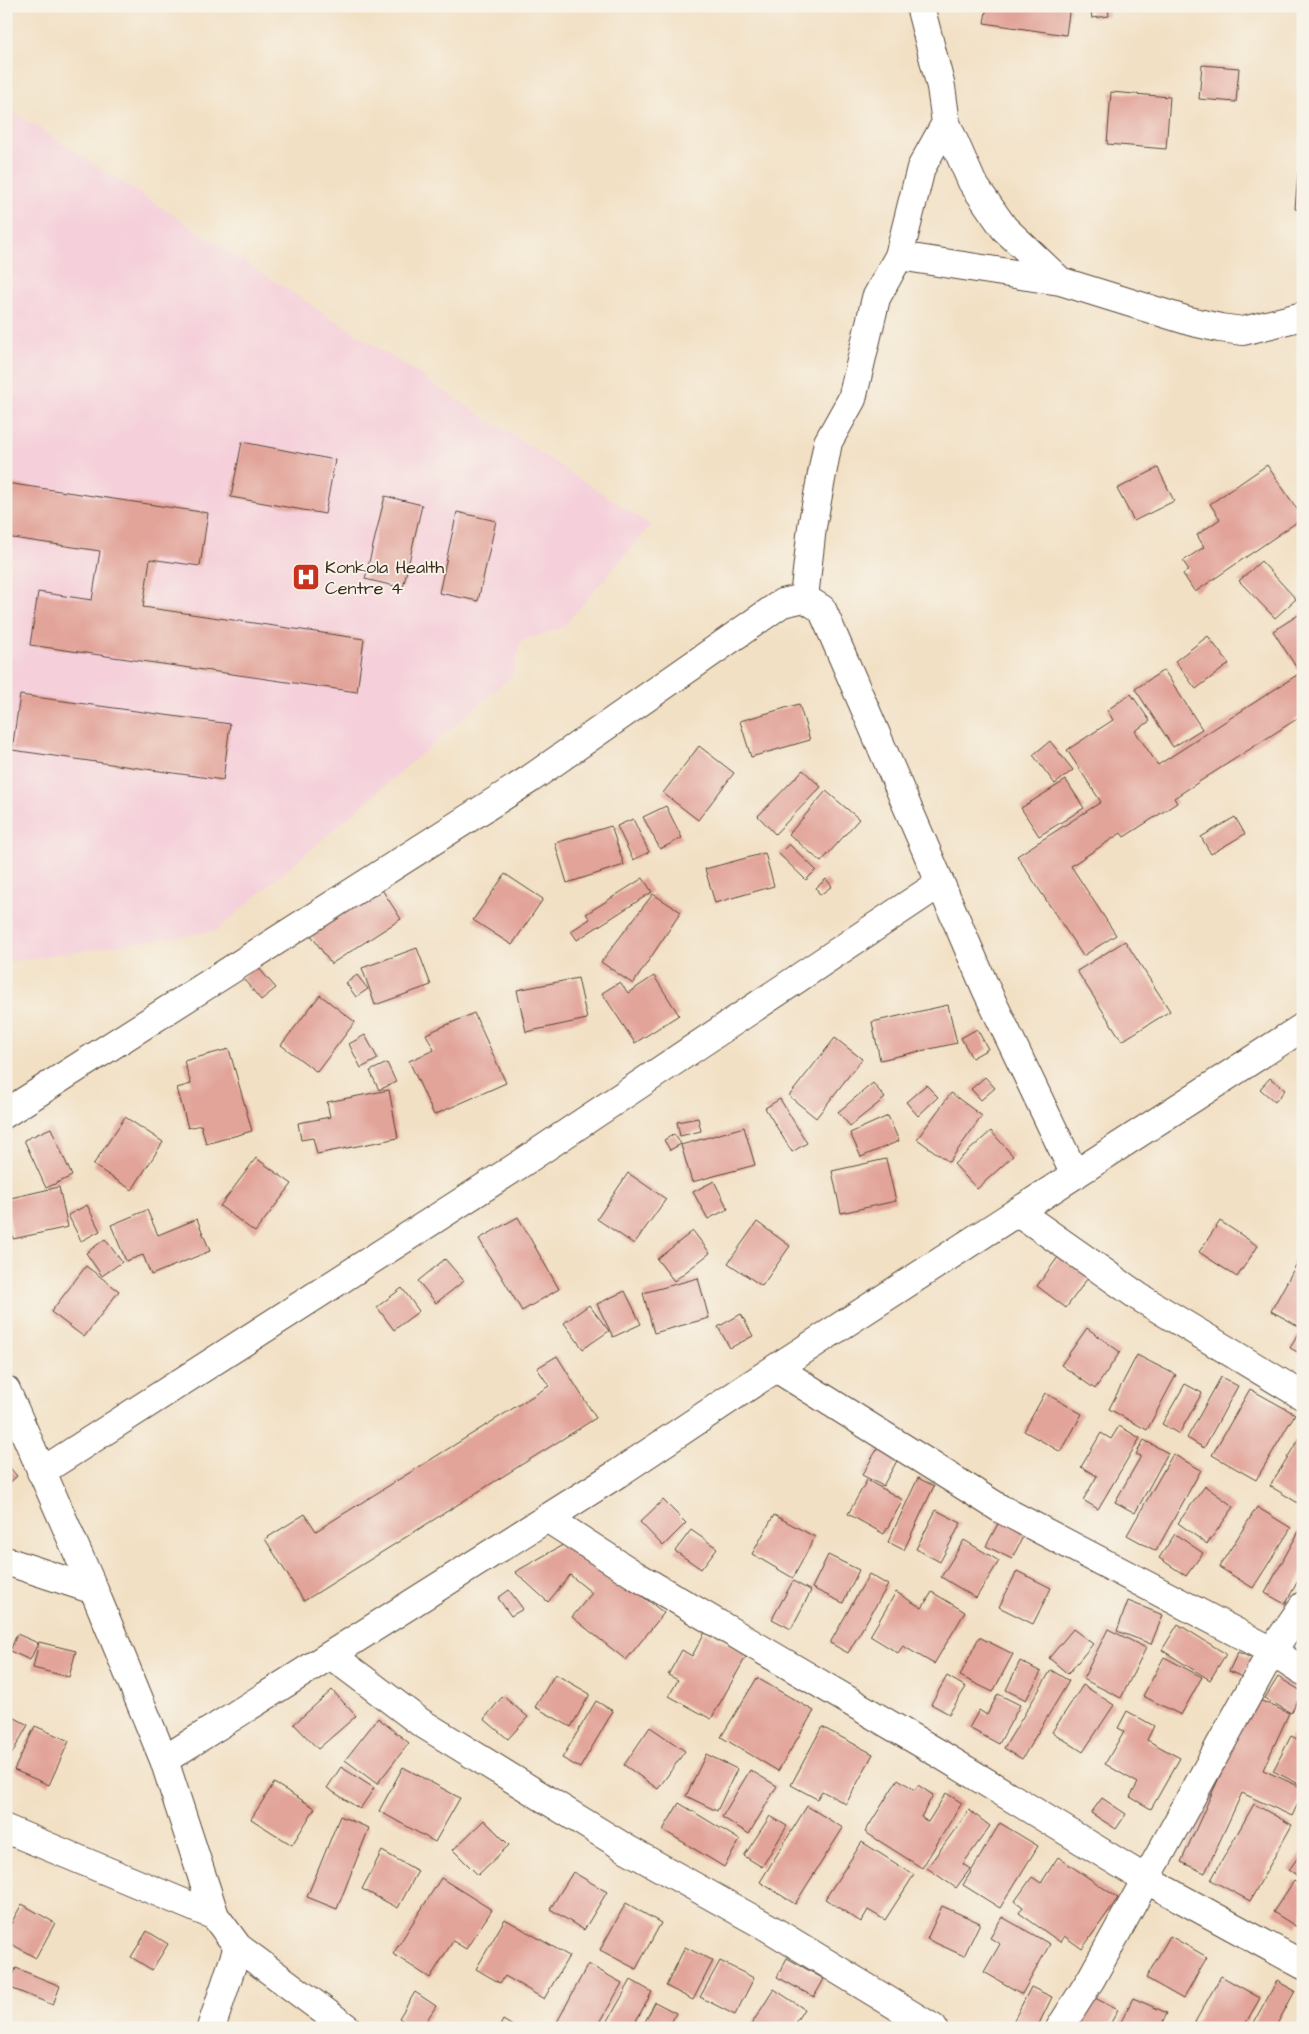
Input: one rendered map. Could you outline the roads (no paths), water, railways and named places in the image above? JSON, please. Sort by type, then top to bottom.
[{"type":"street","points":[[920,6],[941,87],[946,123],[972,182],[1004,228],[1060,281]]},
{"type":"street","points":[[804,598],[812,527],[828,442],[852,400],[876,298],[899,256],[921,168],[946,123]]},
{"type":"street","points":[[899,256],[1060,281],[1189,321],[1220,328],[1243,331],[1303,316]]},
{"type":"street","points":[[6,1113],[229,969],[530,779],[782,603],[804,598],[822,610],[986,989],[1075,1175]]},
{"type":"street","points":[[41,1472],[520,1165],[939,884]]},
{"type":"street","points":[[164,1760],[617,1474],[776,1368],[1303,1028]]},
{"type":"street","points":[[1018,1212],[1138,1297],[1303,1396]]},
{"type":"street","points":[[776,1368],[1001,1509],[1272,1651],[1303,1671]]},
{"type":"street","points":[[6,1390],[94,1590],[164,1760],[215,1916],[238,1947],[347,2028]]},
{"type":"street","points":[[547,1518],[635,1575],[922,1743],[1146,1880],[1303,1965]]},
{"type":"street","points":[[6,1560],[94,1590]]},
{"type":"street","points":[[1060,2028],[1091,1979],[1272,1651],[1303,1606]]},
{"type":"street","points":[[332,1655],[428,1727],[627,1849],[768,1928],[933,2028]]},
{"type":"street","points":[[6,1829],[215,1916]]},
{"type":"street","points":[[211,2028],[238,1947]]},
{"type":"place","name":"Konkola Health Centre 4","points":[[306,577]]}]
